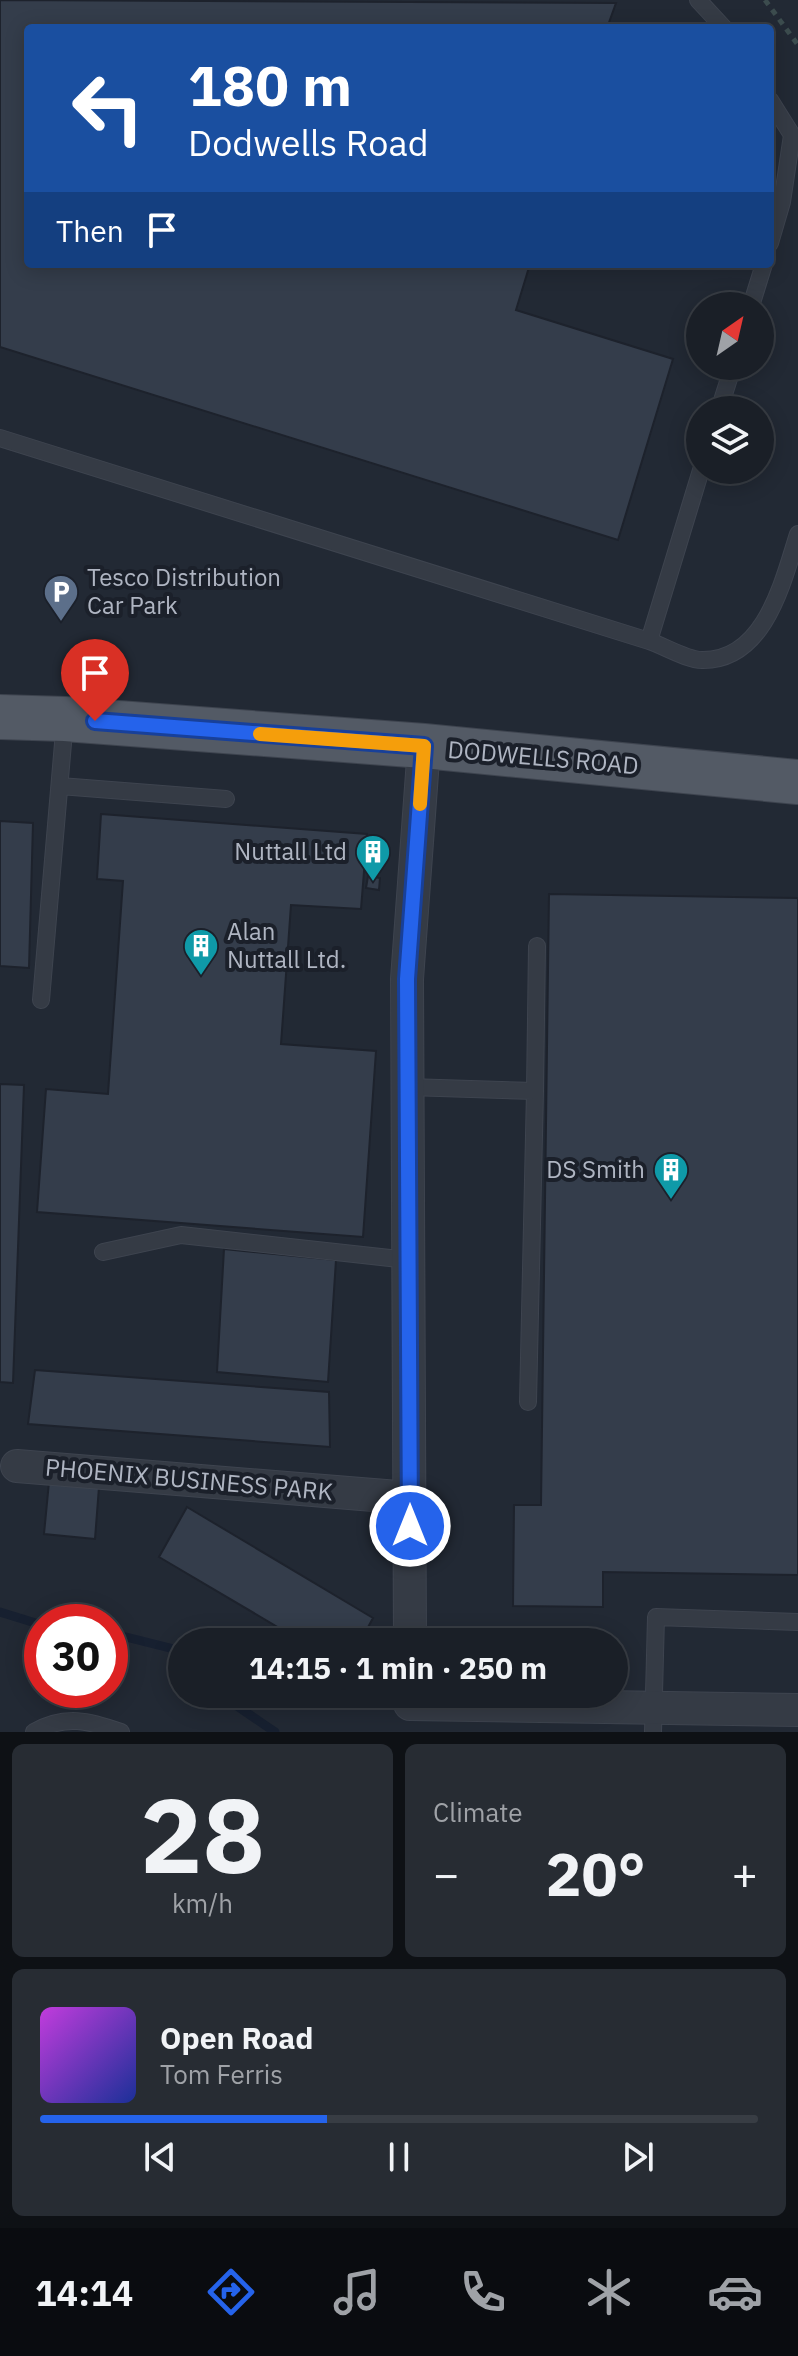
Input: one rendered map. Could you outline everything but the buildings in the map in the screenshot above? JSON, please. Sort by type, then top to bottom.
[{"type":"main road","name":"DODWELLS ROAD","points":[[0,717],[65,719],[424,746],[798,782]]},
{"type":"street","points":[[410,1628],[407,979],[424,746]]},
{"type":"street","name":"PHOENIX BUSINESS PARK","points":[[17,1466],[410,1498]]},
{"type":"street","points":[[471,1708],[654,1720],[798,1710]]},
{"type":"lane","points":[[698,0],[720,24]]},
{"type":"lane","points":[[774,106],[795,139],[774,229]]},
{"type":"lane","points":[[755,292],[763,268]]},
{"type":"lane","points":[[0,438],[649,641],[702,661],[739,651],[774,608],[798,534]]},
{"type":"lane","points":[[649,641],[697,484]]},
{"type":"lane","points":[[41,1000],[65,719]]},
{"type":"lane","points":[[60,786],[226,799]]},
{"type":"lane","points":[[528,1402],[537,946]]},
{"type":"lane","points":[[408,1087],[535,1091]]},
{"type":"lane","points":[[103,1252],[181,1235],[408,1260]]},
{"type":"lane","points":[[654,1720],[656,1617],[798,1622]]},
{"type":"lane","points":[[34,1732],[51,1722],[67,1719],[94,1723],[121,1732]]},
{"type":"path","points":[[765,0],[798,45]]},
{"type":"waterway","points":[[0,1612],[24,1619]]},
{"type":"waterway","points":[[128,1638],[168,1648]]},
{"type":"waterway","points":[[240,1708],[275,1732]]},
{"type":"slow traffic","points":[[260,734],[424,746],[420,804]]},
{"type":"place","name":"Tesco Distribution Car Park","points":[[61,623]]},
{"type":"place","name":"Nuttall Ltd","points":[[373,883]]},
{"type":"place","name":"Alan Nuttall Ltd.","points":[[201,977]]},
{"type":"place","name":"DS Smith","points":[[671,1201]]},
{"type":"route","points":[[95,721],[424,746],[407,979],[410,1526]]}]
